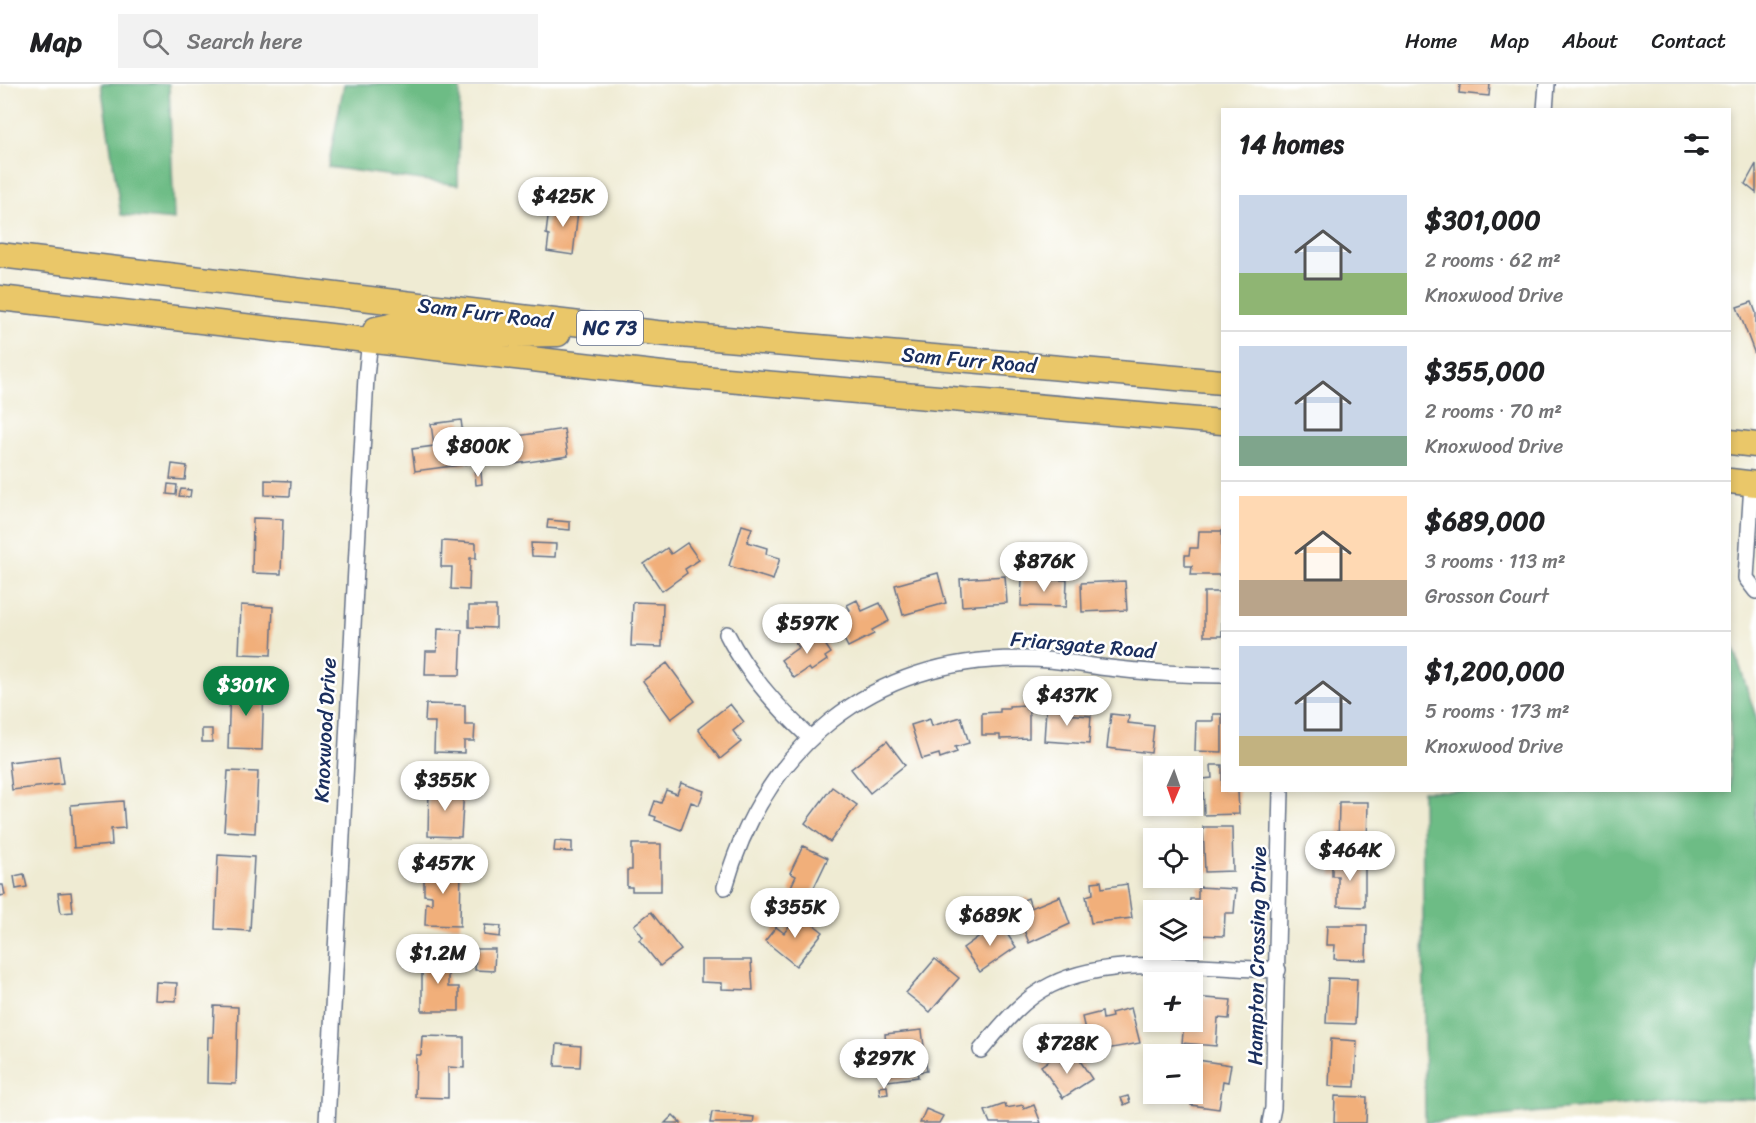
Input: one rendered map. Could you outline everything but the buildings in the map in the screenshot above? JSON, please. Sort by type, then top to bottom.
[{"type":"main road","name":"Sam Furr Road","points":[[0,255],[657,333],[1221,382]]},
{"type":"main road","name":"Sam Furr Road","points":[[0,298],[370,340],[496,357],[680,376],[1221,422]]},
{"type":"main road","points":[[370,340],[376,329],[400,324],[502,335],[657,333]]},
{"type":"main road","points":[[1133,413],[1221,415]]},
{"type":"main road","points":[[1731,442],[1756,445]]},
{"type":"street","points":[[1545,108],[1547,84]]},
{"type":"street","name":"Knoxwood Drive","points":[[327,1123],[362,449],[370,340]]},
{"type":"street","points":[[1748,483],[1746,578],[1756,591]]},
{"type":"street","points":[[728,634],[735,650],[770,697],[810,738]]},
{"type":"street","name":"Friarsgate Road","points":[[726,887],[736,849],[749,821],[778,775],[810,738],[837,716],[884,687],[904,678],[962,662],[1019,658],[1147,672],[1221,675]]},
{"type":"street","name":"Hampton Crossing Drive","points":[[1270,1123],[1273,1108],[1278,970],[1281,792]]},
{"type":"street","points":[[981,1050],[1009,1016],[1033,996],[1050,985],[1092,971],[1130,966],[1278,970]]},
{"type":"green space","points":[[101,84],[169,84],[174,220],[121,215]]},
{"type":"green space","points":[[344,84],[460,84],[458,185],[328,167]]},
{"type":"green space","points":[[1731,639],[1756,717],[1756,1100],[1688,1098],[1425,1123],[1422,792],[1731,792]]}]
